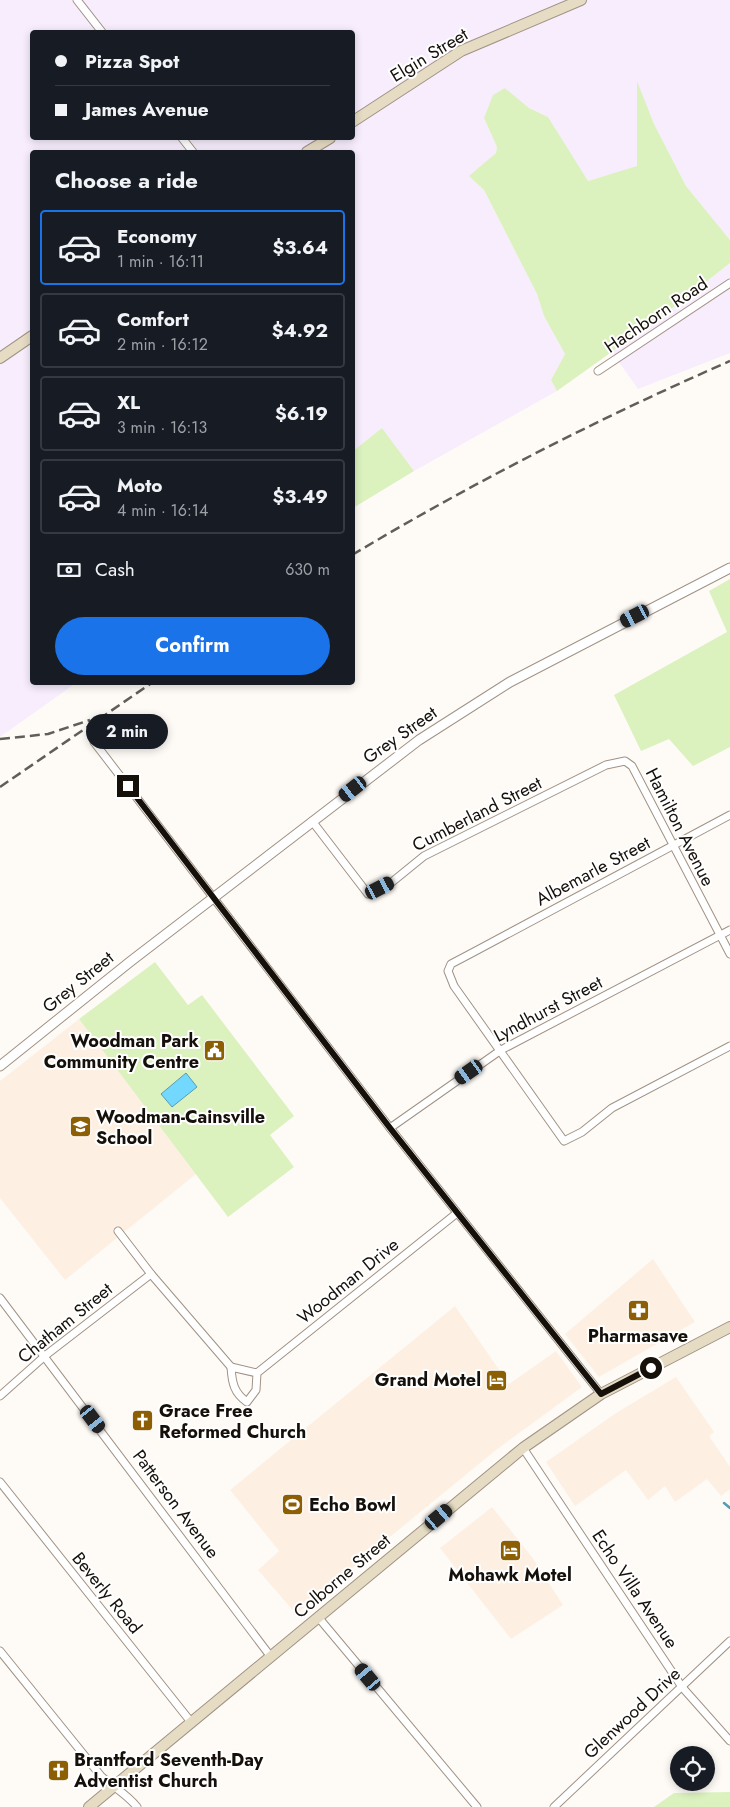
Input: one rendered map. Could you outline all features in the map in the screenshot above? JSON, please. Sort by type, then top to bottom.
[{"type":"main road","name":"Elgin Street","points":[[355,120],[461,51],[582,0]]},
{"type":"main road","points":[[310,150],[327,140]]},
{"type":"main road","points":[[0,358],[30,337]]},
{"type":"main road","name":"Colborne Street","points":[[89,1807],[523,1448],[601,1394],[730,1327]]},
{"type":"street","points":[[77,0],[100,30]]},
{"type":"street","points":[[184,140],[191,150]]},
{"type":"street","name":"Hachborn Road","points":[[598,371],[730,284]]},
{"type":"street","name":"Grey Street","points":[[0,1066],[213,898],[419,740],[476,702],[534,669],[730,568]]},
{"type":"street","points":[[94,742],[390,1128],[601,1394]]},
{"type":"street","name":"Cumberland Street","points":[[312,821],[368,894],[392,882],[424,856],[606,765],[625,761],[632,766]]},
{"type":"street","name":"Hamilton Avenue","points":[[632,766],[672,846],[730,954]]},
{"type":"street","name":"Albemarle Street","points":[[500,1050],[449,976],[448,971],[451,964],[730,815]]},
{"type":"street","name":"Lyndhurst Street","points":[[390,1128],[500,1050],[730,930]]},
{"type":"street","points":[[500,1050],[564,1141],[582,1132],[612,1108],[730,1046]]},
{"type":"street","name":"Woodman Drive","points":[[257,1372],[457,1213]]},
{"type":"street","points":[[118,1231],[151,1274],[231,1367],[232,1384],[238,1396],[247,1402],[256,1390],[257,1372],[231,1367]]},
{"type":"street","name":"Chatham Street","points":[[0,1396],[46,1355],[151,1274]]},
{"type":"street","name":"Patterson Avenue","points":[[0,1298],[46,1355],[271,1656]]},
{"type":"street","name":"Echo Villa Avenue","points":[[523,1448],[682,1687],[730,1741]]},
{"type":"street","name":"Beverly Road","points":[[0,1482],[191,1722]]},
{"type":"street","points":[[318,1617],[477,1807]]},
{"type":"street","name":"Glenwood Drive","points":[[554,1807],[730,1641]]},
{"type":"street","points":[[0,1651],[101,1776],[114,1788],[129,1796],[137,1807]]},
{"type":"shaded area","points":[[0,0],[730,0],[730,240],[686,186],[654,124],[637,83],[637,167],[587,181],[548,117],[529,108],[505,88],[484,118],[497,147],[496,153],[470,176],[484,190],[537,294],[544,316],[565,354],[551,380],[557,391],[414,471],[382,428],[355,449],[355,150],[30,150],[30,685],[73,685],[0,737]]},
{"type":"shaded area","points":[[730,263],[730,353],[638,389],[612,352],[669,311]]},
{"type":"shaded area","name":"Woodman-Cainsville School","points":[[79,1019],[196,1174],[65,1280],[0,1198],[0,1081]]},
{"type":"shaded area","points":[[653,1259],[695,1322],[599,1377],[565,1334]]},
{"type":"shaded area","points":[[455,1306],[509,1384],[556,1351],[582,1387],[496,1450],[296,1614],[258,1570],[279,1551],[230,1490]]},
{"type":"shaded area","points":[[676,1377],[714,1432],[709,1436],[730,1467],[730,1489],[721,1496],[707,1479],[675,1502],[665,1486],[648,1500],[626,1470],[575,1506],[546,1462],[616,1413]]},
{"type":"shaded area","points":[[492,1507],[532,1557],[563,1605],[511,1639],[440,1548]]},
{"type":"green space","points":[[637,81],[654,124],[686,186],[730,240],[730,263],[669,311],[557,391],[551,380],[565,354],[544,316],[537,294],[484,190],[469,176],[496,153],[497,147],[484,118],[493,95],[505,88],[529,108],[548,117],[588,181],[637,166]]},
{"type":"green space","points":[[382,428],[414,471],[355,507],[355,449]]},
{"type":"green space","points":[[730,579],[730,747],[693,766],[669,739],[641,751],[614,695],[727,632],[709,591]]},
{"type":"green space","points":[[155,962],[188,1005],[202,995],[294,1116],[270,1135],[294,1167],[228,1217],[79,1019]]},
{"type":"green space","points":[[730,1792],[730,1807],[654,1807],[674,1793]]},
{"type":"water","points":[[186,1073],[197,1087],[172,1107],[161,1094]]},
{"type":"waterway","points":[[724,1503],[730,1508]]},
{"type":"railway","points":[[355,553],[444,502],[538,452],[633,405],[730,361]]},
{"type":"railway","points":[[0,787],[149,685]]},
{"type":"railway","points":[[0,739],[48,734],[90,720]]},
{"type":"place","name":"Woodman Park Community Centre","points":[[215,1051]]},
{"type":"place","name":"Woodman-Cainsville School","points":[[80,1127]]},
{"type":"place","name":"Pharmasave","points":[[638,1311]]},
{"type":"place","name":"Grand Motel","points":[[497,1380]]},
{"type":"place","name":"Grace Free Reformed Church","points":[[143,1421]]},
{"type":"place","name":"Echo Bowl","points":[[293,1505]]},
{"type":"place","name":"Mohawk Motel","points":[[510,1550]]},
{"type":"place","name":"Brantford Seventh-Day Adventist Church","points":[[58,1770]]},
{"type":"route","points":[[128,786],[390,1128],[601,1394],[651,1368]]}]
